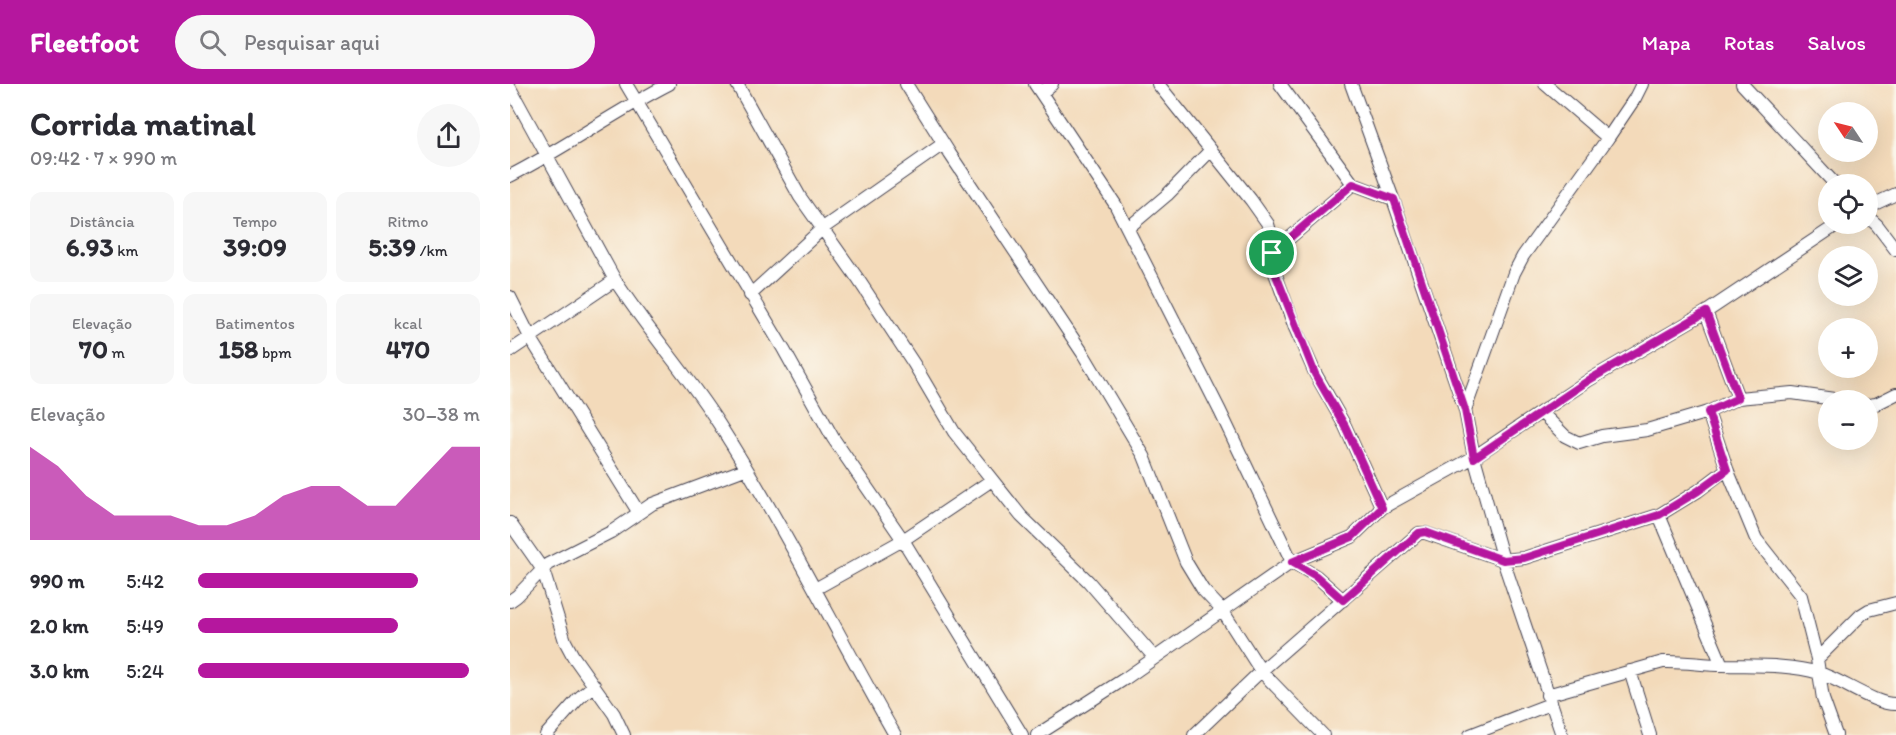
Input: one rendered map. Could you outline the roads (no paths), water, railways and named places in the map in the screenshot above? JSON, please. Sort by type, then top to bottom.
[{"type":"street","points":[[626,84],[832,438],[903,540],[1022,735]]},
{"type":"street","points":[[510,176],[548,157],[637,100],[669,84]]},
{"type":"street","points":[[737,84],[788,177],[914,364],[954,432],[1027,523],[1088,581],[1154,657]]},
{"type":"street","points":[[906,84],[943,144],[1082,352],[1144,456],[1186,562],[1203,590],[1222,610],[1261,671],[1323,735]]},
{"type":"street","points":[[1052,84],[1038,89],[1109,192],[1220,411],[1292,562],[1316,576],[1343,600]]},
{"type":"street","points":[[1158,84],[1263,215],[1271,234],[1274,270],[1295,328],[1315,374],[1345,426],[1382,508]]},
{"type":"street","points":[[1281,84],[1353,184],[1394,199]]},
{"type":"street","points":[[1351,84],[1394,199],[1465,410],[1474,458],[1503,560],[1562,735]]},
{"type":"street","points":[[1545,84],[1608,138]]},
{"type":"street","points":[[1465,410],[1514,273],[1523,256],[1608,138],[1642,84]]},
{"type":"street","points":[[1742,84],[1826,174]]},
{"type":"street","points":[[510,88],[615,280],[633,308],[719,424],[895,735]]},
{"type":"street","points":[[750,295],[823,228],[943,144]]},
{"type":"street","points":[[1128,228],[1167,195],[1211,150]]},
{"type":"street","points":[[1272,253],[1353,184]]},
{"type":"street","points":[[1878,202],[1896,194]]},
{"type":"street","points":[[1878,227],[1896,249]]},
{"type":"street","points":[[1037,735],[1292,562],[1352,537],[1382,508],[1474,458],[1589,380],[1706,312],[1823,234]]},
{"type":"street","points":[[510,351],[615,280]]},
{"type":"street","points":[[510,297],[530,337],[639,513]]},
{"type":"street","points":[[1706,312],[1738,398]]},
{"type":"street","points":[[1540,412],[1565,436],[1579,443],[1602,436],[1647,430],[1708,412],[1738,398],[1792,393],[1818,397]]},
{"type":"street","points":[[1878,403],[1896,394]]},
{"type":"street","points":[[1708,412],[1727,470],[1756,539],[1801,596],[1817,658],[1829,719],[1836,735]]},
{"type":"street","points":[[510,601],[555,559],[594,542],[667,497],[745,469]]},
{"type":"street","points":[[1194,735],[1261,671],[1419,533],[1425,532],[1503,560],[1524,558],[1659,515],[1727,470]]},
{"type":"street","points":[[815,590],[903,540],[992,480]]},
{"type":"street","points":[[1659,515],[1722,665]]},
{"type":"street","points":[[510,523],[543,570],[573,656],[614,714],[624,735]]},
{"type":"street","points":[[1817,658],[1861,615],[1869,610],[1896,603]]},
{"type":"street","points":[[1470,735],[1549,699],[1663,662],[1768,665],[1819,673],[1890,705],[1896,704]]},
{"type":"street","points":[[1630,671],[1650,735]]},
{"type":"street","points":[[546,735],[579,698],[594,686]]}]
